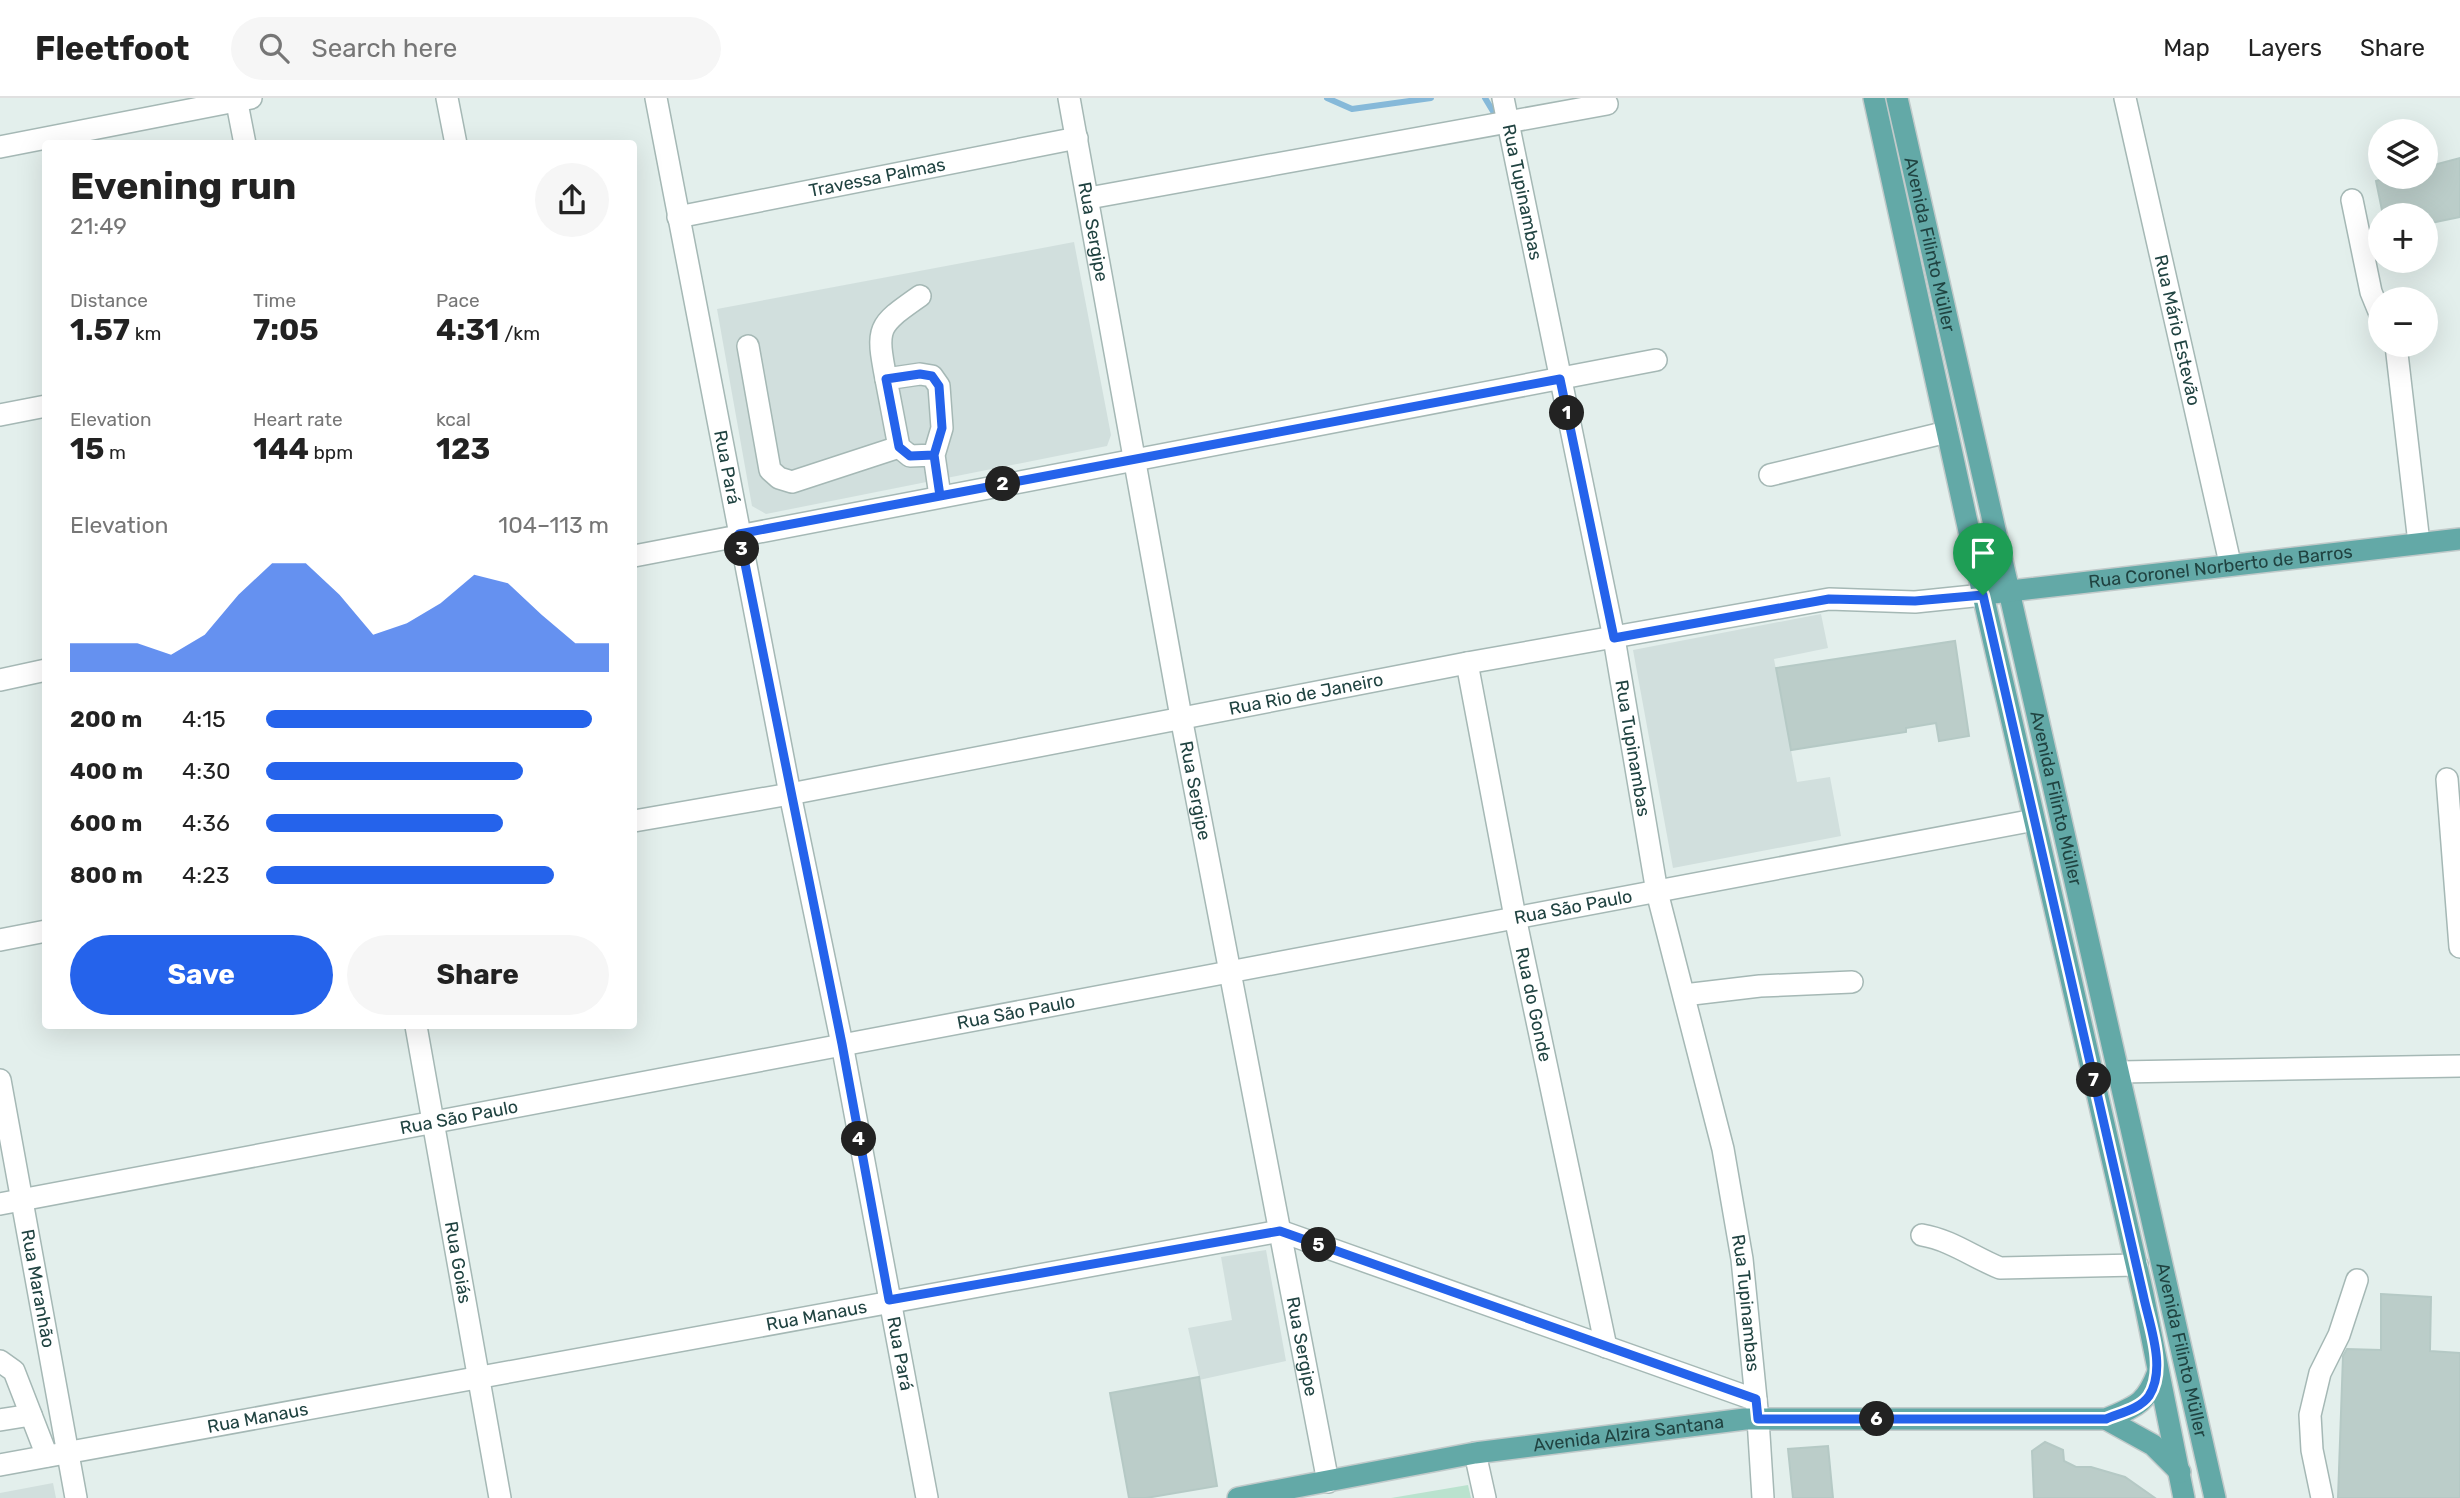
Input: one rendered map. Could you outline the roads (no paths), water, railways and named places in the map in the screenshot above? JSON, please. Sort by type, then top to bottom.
[{"type":"main road","name":"Avenida Filinto Müller","points":[[1874,98],[1983,595],[2137,1265],[2184,1498]]},
{"type":"main road","name":"Avenida Filinto Müller","points":[[1897,98],[2000,562],[2120,1072],[2215,1498]]},
{"type":"main road","name":"Rua Coronel Norberto de Barros","points":[[1983,595],[2460,539]]},
{"type":"main road","name":"Avenida Alzira Santana","points":[[1238,1498],[1475,1453],[1757,1409],[2106,1419],[2134,1408],[2148,1397],[2158,1372]]},
{"type":"main road","name":"Avenida Alzira Santana","points":[[2106,1419],[2153,1445],[2180,1472],[2196,1498]]},
{"type":"street","points":[[447,98],[455,140]]},
{"type":"street","name":"Rua Pará","points":[[656,98],[790,794],[842,1044],[927,1498]]},
{"type":"street","name":"Rua Sergipe","points":[[1069,98],[1090,198],[1181,718],[1328,1482]]},
{"type":"street","name":"Rua Tupinambas","points":[[1503,98],[1614,638],[1657,892],[1723,1149],[1742,1259],[1763,1498]]},
{"type":"street","name":"Rua Mário Estevão","points":[[2126,98],[2230,564]]},
{"type":"street","points":[[0,147],[241,99],[245,140]]},
{"type":"street","points":[[1090,198],[1607,103]]},
{"type":"street","name":"Travessa Palmas","points":[[678,217],[1077,138]]},
{"type":"street","points":[[2352,200],[2370,287]]},
{"type":"street","points":[[920,296],[888,319],[879,342],[899,447],[910,456],[934,455]]},
{"type":"street","points":[[748,346],[770,470],[779,478],[792,482],[899,447]]},
{"type":"street","points":[[2397,357],[2419,544]]},
{"type":"street","points":[[637,554],[1656,360]]},
{"type":"street","points":[[886,379],[920,374],[932,376],[939,386],[942,428],[934,455],[940,496]]},
{"type":"street","points":[[0,415],[42,407]]},
{"type":"street","points":[[1770,475],[1947,432]]},
{"type":"street","name":"Rua Rio de Janeiro","points":[[637,820],[790,794],[1467,663],[1829,599],[1915,601],[1983,595]]},
{"type":"street","name":"Rua do Gonde","points":[[1467,663],[1515,917],[1606,1346]]},
{"type":"street","points":[[0,680],[42,671]]},
{"type":"street","points":[[2447,779],[2460,947]]},
{"type":"street","name":"Rua São Paulo","points":[[0,1204],[433,1120],[1230,973],[2034,820]]},
{"type":"street","points":[[0,940],[42,932]]},
{"type":"street","points":[[1684,995],[1760,986],[1852,982]]},
{"type":"street","name":"Rua Goiás","points":[[417,1029],[500,1498]]},
{"type":"street","points":[[2120,1072],[2460,1066]]},
{"type":"street","name":"Rua Maranhão","points":[[0,1080],[76,1498]]},
{"type":"street","name":"Rua Manaus","points":[[0,1465],[889,1300],[1280,1231],[1606,1346],[1757,1409]]},
{"type":"street","points":[[1922,1234],[1947,1239],[1979,1259],[2000,1268],[2137,1265]]},
{"type":"street","points":[[2322,1498],[2312,1450],[2310,1415],[2320,1373],[2339,1335],[2357,1280]]},
{"type":"street","points":[[0,1361],[14,1371],[47,1456]]},
{"type":"street","points":[[0,1420],[31,1415]]},
{"type":"street","points":[[1475,1453],[1485,1498]]},
{"type":"waterway","points":[[1327,98],[1352,109],[1431,98]]},
{"type":"waterway","points":[[1485,98],[1494,113]]}]
